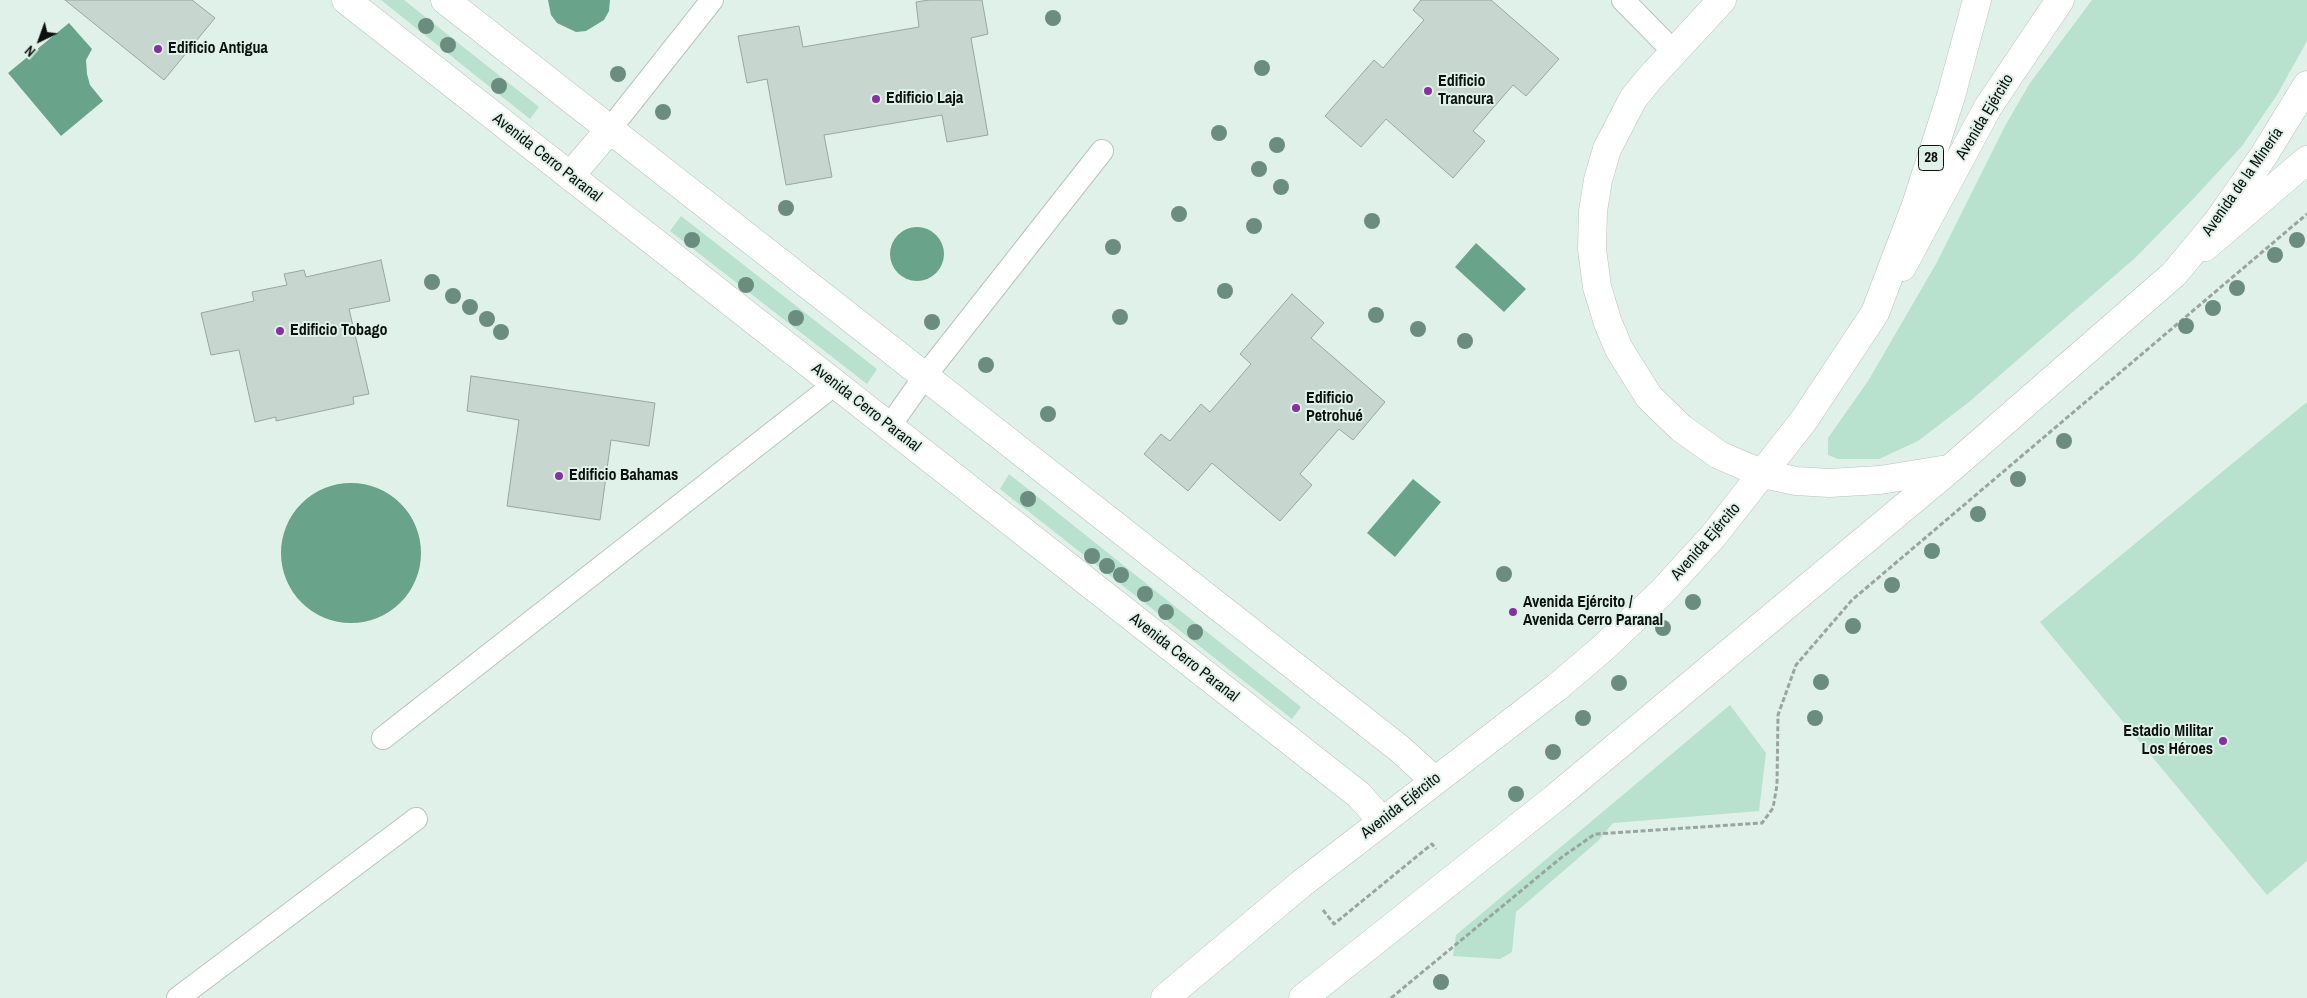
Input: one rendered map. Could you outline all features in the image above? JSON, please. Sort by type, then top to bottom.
[{"type":"main road","name":"Avenida Cerro Paranal","points":[[346,0],[1359,795],[1382,820]]},
{"type":"main road","points":[[445,0],[1400,749],[1434,780]]},
{"type":"main road","points":[[1722,0],[1633,99],[1606,149],[1593,211],[1592,249],[1597,286],[1608,323],[1619,349],[1649,396],[1670,418],[1720,455],[1763,474],[1796,481],[1829,483],[1880,480],[1950,469]]},
{"type":"main road","name":"28","points":[[1876,313],[1916,205],[1951,96],[1977,0]]},
{"type":"main road","name":"Avenida Ejército","points":[[1164,998],[1301,884],[1556,688],[1603,648],[1662,592],[1714,535],[1809,412],[1876,313],[1988,107],[2060,0]]},
{"type":"main road","name":"Avenida de la Minería","points":[[2174,274],[2218,221],[2264,155],[2307,85]]},
{"type":"main road","points":[[570,176],[610,129]]},
{"type":"main road","points":[[1303,998],[1555,798],[1950,469],[2307,160]]},
{"type":"lane","points":[[610,129],[712,0]]},
{"type":"lane","points":[[1623,0],[1674,52]]},
{"type":"lane","points":[[889,427],[926,376],[1102,151]]},
{"type":"lane","points":[[383,738],[835,384]]},
{"type":"lane","points":[[178,998],[416,819]]},
{"type":"path","points":[[1391,998],[1562,857],[1594,834],[1762,823],[1773,808],[1777,785],[1778,715],[1796,665],[1852,600],[2307,214]]},
{"type":"path","points":[[1301,884],[1334,924],[1432,844],[1458,874]]},
{"type":"shaded area","points":[[381,0],[404,0],[539,107],[530,119]]},
{"type":"shaded area","points":[[548,0],[610,0],[609,11],[604,20],[586,31],[576,32],[557,23],[551,15]]},
{"type":"shaded area","points":[[2092,0],[2307,0],[2307,41],[2277,95],[2242,146],[2195,197],[2135,258],[1969,402],[1918,441],[1879,459],[1838,459],[1828,455],[1828,438],[1868,381],[1936,264],[2005,126],[2030,83]]},
{"type":"shaded area","points":[[69,23],[92,49],[86,60],[87,74],[90,85],[103,101],[61,136],[8,73]]},
{"type":"shaded area","points":[[681,216],[877,369],[867,384],[670,231]]},
{"type":"shaded area","points":[[917,227],[927,229],[936,235],[942,244],[944,254],[942,264],[936,273],[927,279],[917,281],[907,279],[898,273],[892,264],[890,254],[892,244],[898,235],[907,229]]},
{"type":"shaded area","points":[[1476,243],[1526,289],[1504,312],[1455,267]]},
{"type":"shaded area","name":"Estadio Militar Los Héroes","points":[[2307,402],[2307,861],[2267,895],[2040,622]]},
{"type":"shaded area","points":[[1009,474],[1301,707],[1292,719],[1000,489]]},
{"type":"shaded area","points":[[1413,479],[1441,502],[1395,557],[1367,533]]},
{"type":"shaded area","points":[[351,483],[365,484],[378,488],[400,504],[416,526],[420,539],[420,567],[416,580],[400,602],[378,618],[365,622],[351,623],[337,622],[324,618],[302,602],[286,580],[282,567],[281,553],[282,539],[286,526],[302,504],[324,488],[337,484]]},
{"type":"shaded area","points":[[1730,705],[1766,753],[1759,811],[1613,823],[1598,841],[1516,912],[1512,952],[1500,959],[1453,956],[1456,935]]},
{"type":"building","name":"Edificio Antigua","points":[[65,0],[192,0],[215,18],[164,80]]},
{"type":"building","name":"Edificio Laja","points":[[929,0],[982,0],[988,34],[971,38],[988,135],[947,142],[942,115],[824,135],[832,177],[786,185],[767,79],[747,83],[738,36],[799,26],[803,47],[919,27],[916,2]]},
{"type":"building","name":"Edificio Trancura","points":[[1421,0],[1491,0],[1559,59],[1526,96],[1513,85],[1473,131],[1485,141],[1453,178],[1386,119],[1361,147],[1325,116],[1374,60],[1383,68],[1424,20],[1413,10]]},
{"type":"building","name":"Edificio Tobago","points":[[381,260],[390,301],[349,309],[369,394],[353,397],[354,404],[276,421],[276,417],[255,422],[239,350],[211,355],[201,313],[254,301],[252,292],[287,285],[284,274],[304,270],[306,277]]},
{"type":"building","name":"Edificio Petrohué","points":[[1292,294],[1324,323],[1311,338],[1385,402],[1353,440],[1339,429],[1300,474],[1312,485],[1280,521],[1212,463],[1188,491],[1144,454],[1161,434],[1170,441],[1201,404],[1210,412],[1251,364],[1240,354]]},
{"type":"building","name":"Edificio Bahamas","points":[[471,376],[655,403],[649,446],[611,440],[600,520],[507,506],[519,420],[467,411]]},
{"type":"place","name":"Edificio Antigua","points":[[158,49]]},
{"type":"place","name":"Edificio Trancura","points":[[1428,91]]},
{"type":"place","name":"Edificio Laja","points":[[876,99]]},
{"type":"place","name":"Edificio Tobago","points":[[280,331]]},
{"type":"place","name":"Edificio Petrohué","points":[[1296,408]]},
{"type":"place","name":"Edificio Bahamas","points":[[559,476]]},
{"type":"place","name":"Avenida Ejército / Avenida Cerro Paranal","points":[[1513,612]]},
{"type":"place","name":"Estadio Militar Los Héroes","points":[[2223,741]]}]
